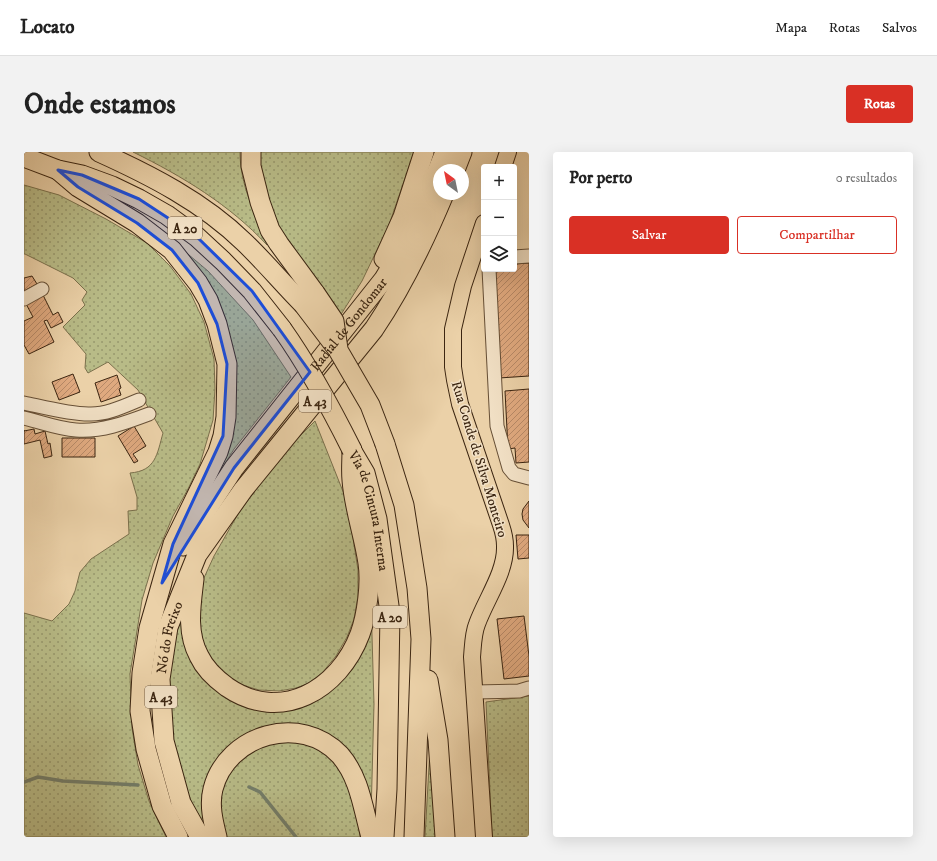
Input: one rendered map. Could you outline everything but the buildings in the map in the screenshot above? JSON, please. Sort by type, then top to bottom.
[{"type":"highway","name":"A 20","points":[[99,152],[131,166],[175,191],[213,216],[334,321],[338,350],[370,405],[385,444],[404,505],[417,588],[421,639],[414,837]]},
{"type":"highway","points":[[251,152],[251,166],[260,202],[270,230],[309,299]]},
{"type":"highway","points":[[359,311],[398,230],[412,192],[424,152]]},
{"type":"highway","name":"Radial de Gondomar","points":[[162,583],[183,545],[234,468],[384,279],[413,231],[445,152]]},
{"type":"highway","points":[[457,164],[462,152]]},
{"type":"highway","name":"Via de Cintura Interna","points":[[24,157],[58,170],[82,175],[112,186],[167,215],[197,237],[252,291],[282,329],[304,360],[338,422],[365,473],[377,519],[390,614],[387,789],[384,837]]},
{"type":"highway","points":[[58,170],[78,187],[137,223],[172,250],[198,283],[208,300],[218,324],[227,364],[226,417],[223,436],[218,452],[173,544],[162,583]]},
{"type":"highway","name":"Radial de Gondomar","points":[[197,555],[243,490],[374,329],[392,302],[425,241],[442,200]]},
{"type":"highway","points":[[197,555],[190,626],[193,641],[199,657],[210,673],[237,693],[266,702],[278,702],[302,697],[319,689],[334,677],[352,650],[360,634],[368,591],[368,564],[352,480],[352,450]]},
{"type":"highway","name":"Nó do Freixo","points":[[197,555],[168,627],[160,679],[164,742],[181,803],[200,837]]},
{"type":"highway","name":"Nó do Freixo","points":[[162,583],[149,628],[142,674],[140,711],[146,749],[162,806],[178,837]]},
{"type":"highway","points":[[421,639],[438,740],[445,837]]},
{"type":"highway","points":[[217,837],[213,820],[213,789],[227,761],[237,750],[258,738],[271,734],[284,733],[310,736],[321,741],[339,755],[353,775],[358,787],[371,837]]},
{"type":"main road","points":[[504,164],[508,152]]},
{"type":"main road","name":"Rua Conde de Silva Monteiro","points":[[481,232],[463,286],[453,329],[455,380],[460,404],[501,525],[506,545],[501,569],[477,624],[472,657],[484,837]]},
{"type":"street","points":[[517,257],[529,256]]},
{"type":"street","points":[[489,272],[497,426],[509,468],[514,474],[529,478]]},
{"type":"street","points":[[24,299],[42,289]]},
{"type":"street","points":[[24,403],[62,411],[92,414],[111,411],[139,400]]},
{"type":"street","points":[[24,418],[66,429],[88,430],[119,425],[148,414]]},
{"type":"street","points":[[475,692],[519,690],[529,688]]},
{"type":"highlighted area","points":[[58,170],[82,175],[139,199],[197,237],[252,291],[310,372],[234,468],[162,583],[173,544],[223,436],[227,364],[217,324],[198,283],[172,250],[137,223],[78,187]]},
{"type":"green space","points":[[133,152],[240,152],[242,176],[249,199],[253,210],[270,242],[267,245],[237,217],[204,192],[187,181]]},
{"type":"green space","points":[[258,152],[414,152],[389,225],[362,281],[340,316],[298,258],[271,211],[261,184]]},
{"type":"green space","points":[[24,185],[59,195],[106,219],[147,243],[170,266],[191,294],[204,322],[214,359],[215,389],[213,420],[200,464],[173,516],[153,563],[142,600],[130,674],[132,728],[138,765],[149,801],[166,837],[24,837],[24,613],[52,621],[69,604],[75,591],[80,572],[91,559],[129,534],[128,511],[137,510],[137,497],[130,473],[139,472],[150,465],[157,454],[163,433],[138,390],[108,362],[88,373],[85,368],[86,354],[63,327],[85,305],[82,300],[87,292],[73,278],[24,254]]},
{"type":"green space","points":[[176,244],[208,271],[253,320],[291,377],[234,449],[193,515],[231,382]]},
{"type":"green space","points":[[315,421],[344,494],[351,525],[358,570],[358,596],[354,619],[347,637],[336,656],[322,673],[307,684],[296,688],[279,691],[259,690],[239,684],[221,672],[205,657],[196,618],[203,580],[214,556],[238,514],[262,481],[293,443]]},
{"type":"green space","points":[[371,601],[374,704],[371,816],[320,735],[234,745],[205,828],[195,810],[181,775],[176,758],[170,722],[169,655],[182,617],[223,692],[320,694]]},
{"type":"green space","points":[[529,696],[529,837],[492,837],[486,702]]},
{"type":"green space","points":[[277,740],[308,744],[328,755],[345,775],[357,814],[360,837],[223,837],[219,829],[222,783],[237,759]]},
{"type":"green space","points":[[430,749],[438,837],[425,837]]},
{"type":"waterway","points":[[24,782],[38,777],[63,781],[138,785]]},
{"type":"waterway","points":[[249,787],[260,792],[296,837]]}]
